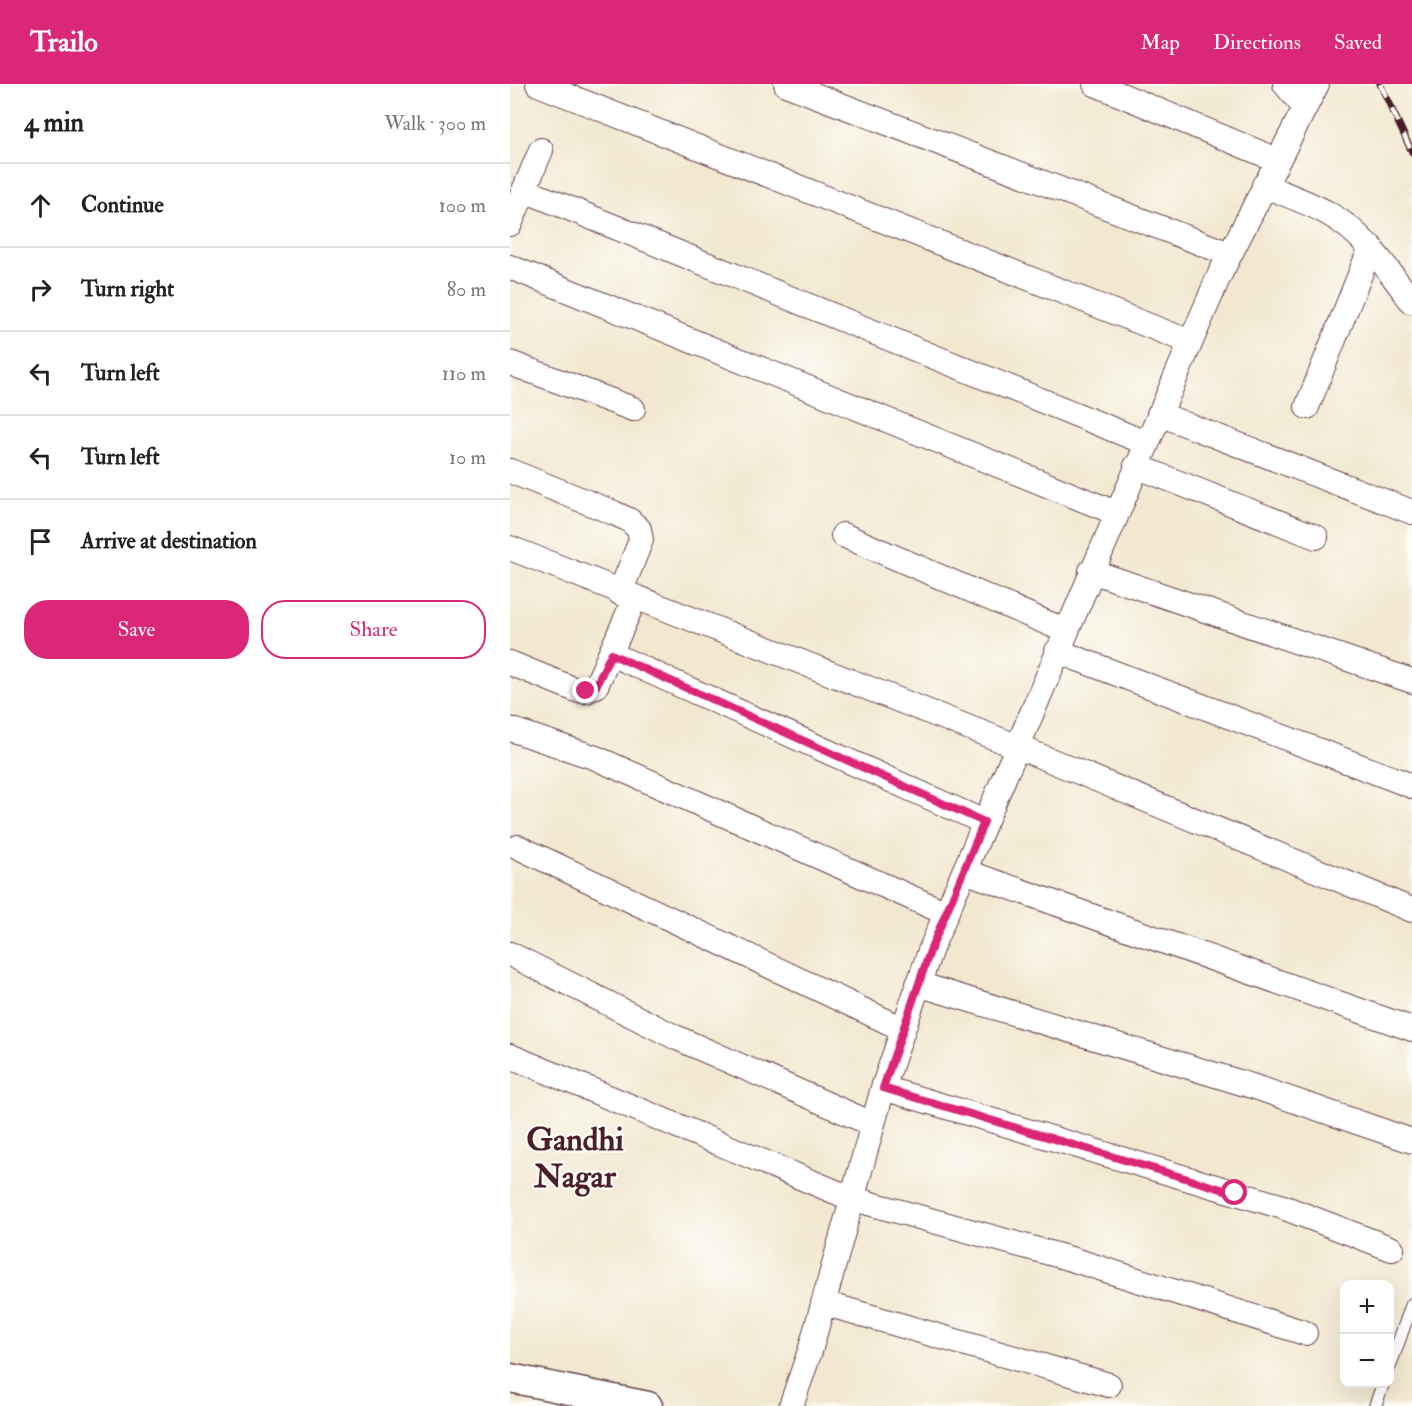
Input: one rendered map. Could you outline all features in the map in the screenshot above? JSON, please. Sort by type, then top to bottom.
[{"type":"street","points":[[538,84],[1190,342]]},
{"type":"street","points":[[786,84],[1229,254]]},
{"type":"street","points":[[1095,84],[1277,160]]},
{"type":"street","points":[[1285,84],[1304,107]]},
{"type":"street","points":[[791,1406],[823,1303],[850,1198],[883,1088],[918,984],[946,913],[1136,466],[1229,254],[1317,84]]},
{"type":"street","points":[[510,224],[541,150]]},
{"type":"street","points":[[1264,185],[1329,214],[1371,247],[1412,303]]},
{"type":"street","points":[[524,190],[1146,444]]},
{"type":"street","points":[[1307,407],[1371,247]]},
{"type":"street","points":[[510,267],[1116,513]]},
{"type":"street","points":[[510,363],[633,409]]},
{"type":"street","points":[[1159,414],[1412,512]]},
{"type":"street","points":[[1136,466],[1316,537]]},
{"type":"street","points":[[510,471],[629,520],[639,529],[640,540],[628,595],[611,654],[596,686],[586,691],[576,690],[510,663]]},
{"type":"street","points":[[843,535],[1061,641],[1412,786]]},
{"type":"street","points":[[510,548],[1016,746],[1412,910]]},
{"type":"street","points":[[1091,571],[1412,681]]},
{"type":"street","points":[[611,654],[984,822]]},
{"type":"street","points":[[510,729],[596,758],[946,913]]},
{"type":"street","points":[[518,847],[903,1029]]},
{"type":"street","points":[[964,871],[1412,1029]]},
{"type":"street","points":[[510,954],[675,1037],[872,1124]]},
{"type":"street","points":[[918,984],[1255,1087],[1412,1141]]},
{"type":"street","points":[[510,1056],[850,1198],[1071,1259],[1305,1334]]},
{"type":"street","points":[[883,1088],[1280,1206],[1392,1249]]},
{"type":"street","points":[[823,1303],[1109,1385]]},
{"type":"street","points":[[510,1378],[648,1406]]},
{"type":"lane","points":[[1394,1353],[1412,1304]]},
{"type":"lane","points":[[1375,1406],[1381,1388]]},
{"type":"railway","points":[[1380,84],[1412,152]]},
{"type":"district","name":"Gandhi Nagar","points":[[575,1158]]},
{"type":"route","points":[[586,691],[596,686],[611,654],[984,822],[930,951],[883,1088],[1235,1193]]}]
